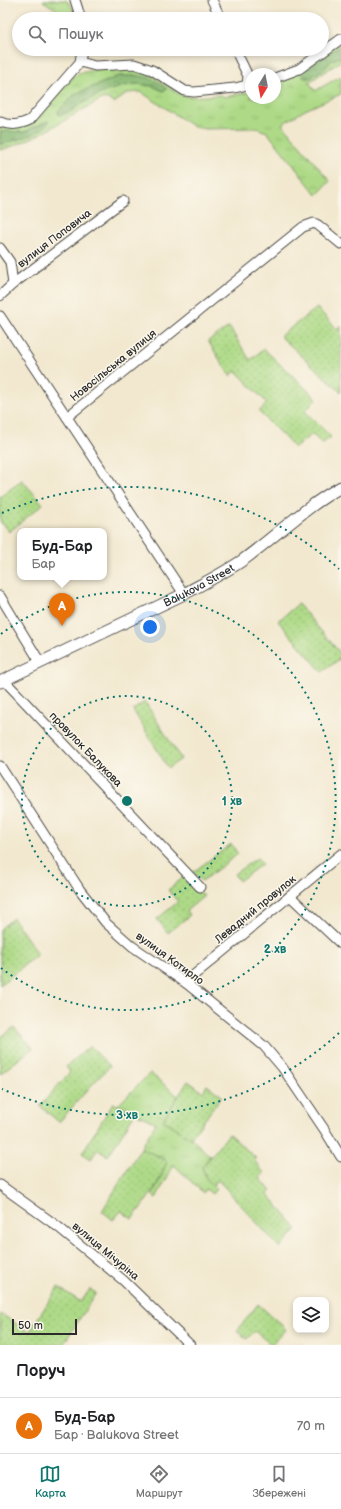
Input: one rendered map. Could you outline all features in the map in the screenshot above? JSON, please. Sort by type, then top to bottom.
[{"type":"main road","name":"Balukova Street","points":[[2,682],[40,662],[184,594],[211,579],[243,560],[307,510],[341,487]]},
{"type":"street","points":[[75,0],[79,12]]},
{"type":"street","points":[[212,0],[218,12]]},
{"type":"street","points":[[329,48],[341,39]]},
{"type":"street","points":[[0,122],[9,125],[20,124],[30,120],[80,62],[81,56]]},
{"type":"street","points":[[238,56],[245,70]]},
{"type":"street","points":[[281,76],[299,69],[317,56]]},
{"type":"street","points":[[80,62],[95,66],[134,64],[152,70],[185,91],[194,92],[245,86]]},
{"type":"street","name":"вулиця Поповича","points":[[0,296],[13,284],[123,201]]},
{"type":"street","name":"Новосільська вулиця","points":[[184,594],[67,417],[303,227],[314,223],[341,244]]},
{"type":"street","points":[[0,248],[10,262],[13,284]]},
{"type":"street","points":[[0,316],[67,417]]},
{"type":"street","points":[[0,596],[40,662]]},
{"type":"street","name":"провулок Балукова","points":[[2,682],[200,887]]},
{"type":"street","name":"вулиця Котирло","points":[[0,766],[80,890],[106,924],[132,946],[186,983],[264,1046],[282,1067],[324,1129],[341,1158]]},
{"type":"street","name":"Левадний провулок","points":[[186,983],[341,854]]},
{"type":"street","points":[[290,896],[341,944]]},
{"type":"street","name":"вулиця Мічуріна","points":[[0,1185],[57,1226],[123,1280],[190,1345]]},
{"type":"green space","points":[[66,0],[72,7],[74,12],[60,12],[43,1]]},
{"type":"green space","points":[[341,42],[341,61],[309,82],[315,91],[341,76],[341,94],[305,110],[282,124],[330,181],[317,195],[267,132],[256,128],[206,129],[194,127],[141,92],[128,93],[114,103],[111,100],[102,99],[38,135],[0,150],[0,127],[30,124],[37,120],[74,76],[81,73],[112,68],[134,70],[144,72],[155,77],[176,92],[189,97],[222,95],[224,97],[245,93],[245,104],[281,104],[281,77],[317,56],[329,56],[329,49]]},
{"type":"green space","points":[[341,45],[341,57],[332,60],[325,68],[310,78],[304,78],[302,76],[306,69],[325,56],[329,56],[329,53]]},
{"type":"green space","points":[[119,76],[138,76],[150,78],[162,84],[167,89],[163,91],[152,86],[138,84],[128,85],[104,92],[70,112],[59,115],[58,111],[75,94]]},
{"type":"green space","points":[[47,121],[49,122],[45,127],[33,134],[0,144],[0,132],[24,132]]},
{"type":"green space","points":[[317,308],[337,329],[341,326],[341,392],[280,336]]},
{"type":"green space","points":[[229,327],[250,360],[264,349],[317,399],[305,411],[331,437],[322,444],[312,434],[295,448],[259,412],[267,403],[236,371],[230,376],[208,341]]},
{"type":"green space","points":[[22,480],[43,504],[9,532],[0,521],[0,497]]},
{"type":"green space","points":[[298,604],[341,654],[341,658],[322,672],[278,621]]},
{"type":"green space","points":[[145,702],[181,759],[168,768],[133,710]]},
{"type":"green space","points":[[231,844],[238,854],[202,881],[193,872]]},
{"type":"green space","points":[[257,858],[262,864],[239,881],[234,874]]},
{"type":"green space","points":[[185,876],[204,896],[186,911],[190,915],[168,933],[157,919],[178,902],[168,890]]},
{"type":"green space","points":[[13,918],[38,954],[0,985],[0,929]]},
{"type":"green space","points":[[14,1027],[33,1048],[0,1074],[0,1038]]},
{"type":"green space","points":[[90,1046],[110,1066],[59,1122],[40,1106],[70,1072],[66,1067]]},
{"type":"green space","points":[[150,1073],[178,1096],[163,1120],[191,1138],[210,1156],[202,1167],[207,1180],[216,1189],[212,1194],[206,1189],[203,1193],[174,1165],[156,1198],[152,1195],[167,1161],[141,1148],[156,1123],[118,1105]]},
{"type":"green space","points":[[188,1081],[203,1092],[207,1085],[222,1096],[191,1138],[163,1120]]},
{"type":"green space","points":[[113,1103],[135,1113],[108,1156],[97,1150],[91,1159],[82,1153]]},
{"type":"green space","points":[[229,1134],[256,1158],[254,1160],[264,1173],[260,1178],[271,1191],[268,1194],[297,1229],[280,1248],[218,1180],[213,1186],[207,1180],[202,1167]]},
{"type":"green space","points":[[141,1148],[167,1161],[164,1170],[152,1192],[132,1219],[121,1211],[113,1220],[102,1211]]},
{"type":"green space","points":[[58,1287],[81,1302],[90,1289],[96,1293],[63,1345],[0,1345],[1,1314],[29,1332]]},
{"type":"green space","points":[[258,1304],[286,1329],[271,1345],[255,1331],[247,1339],[237,1331]]},
{"type":"place","name":"Буд-Бар","points":[[62,626]]}]
